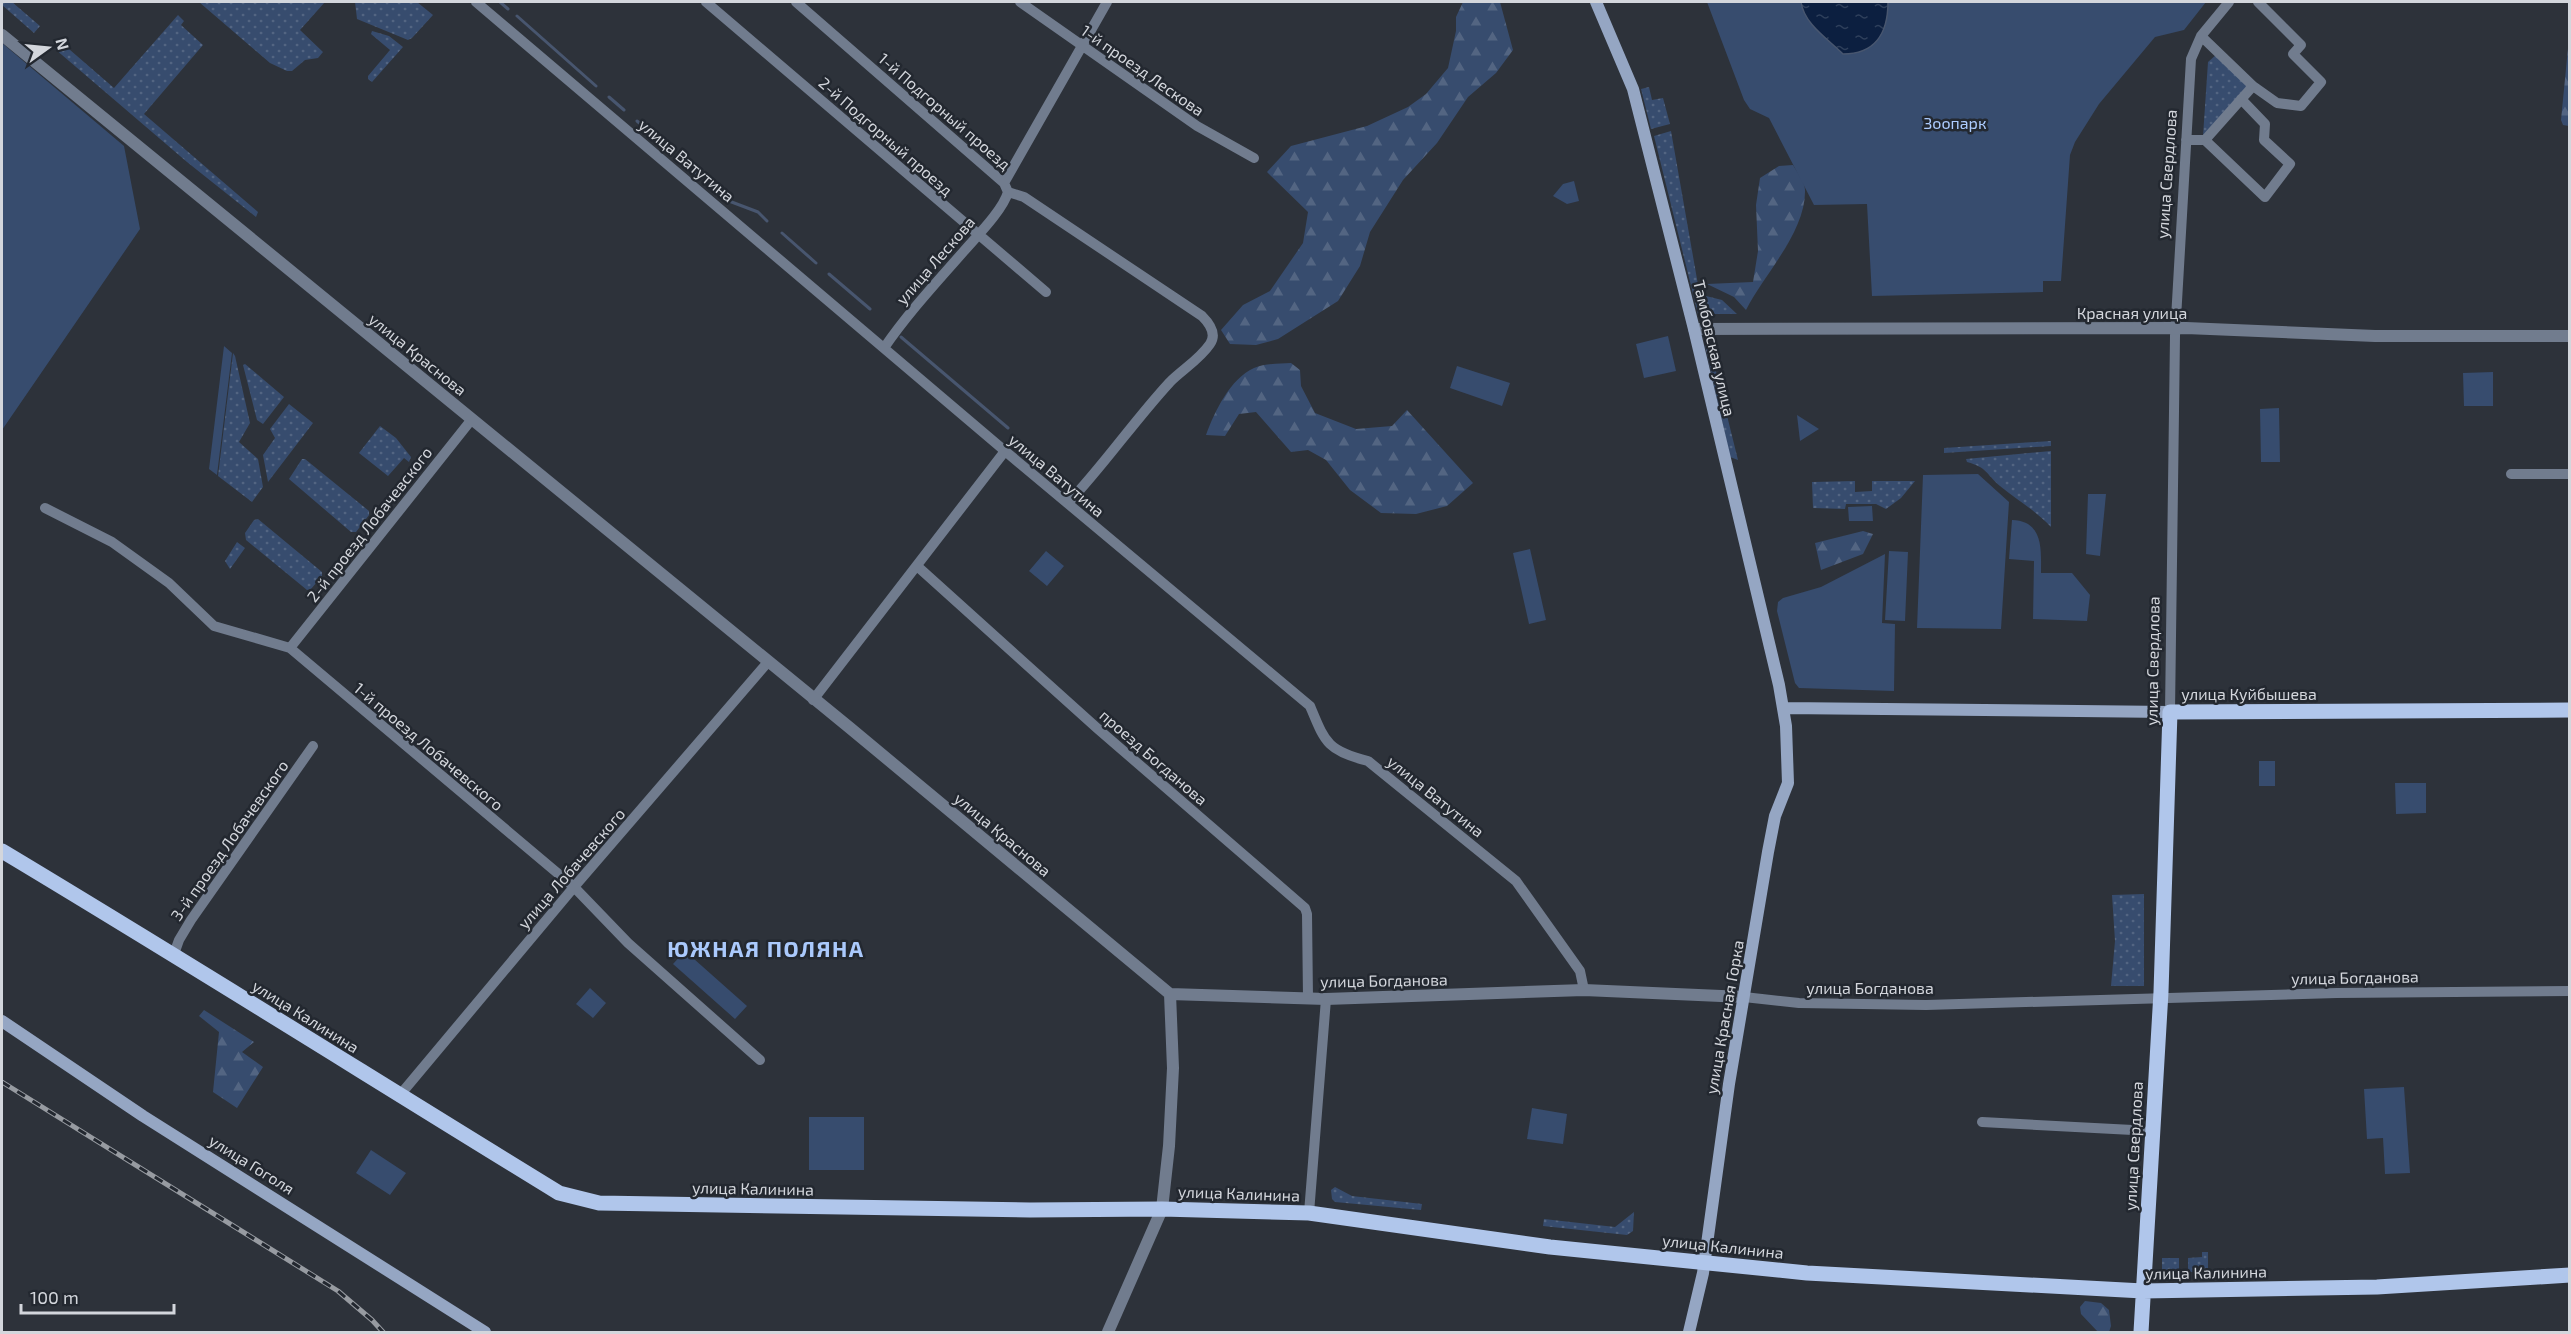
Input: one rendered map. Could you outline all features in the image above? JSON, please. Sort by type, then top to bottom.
[{"type":"main road","name":"Тамбовская улица","points":[[1599,4],[1633,89],[1694,329],[1784,708]]},
{"type":"main road","name":"улица Куйбышева","points":[[1784,708],[2170,712],[2570,710]]},
{"type":"main road","name":"улица Красная Горка","points":[[1689,1332],[1705,1263],[1729,1084],[1775,816],[1788,786],[1784,708]]},
{"type":"main road","name":"улица Свердлова","points":[[2141,1332],[2160,998],[2170,712]]},
{"type":"main road","name":"улица Калинина","points":[[2,851],[174,954],[559,1193],[599,1203],[1051,1210],[1162,1209],[1309,1213],[1491,1240],[1807,1273],[2143,1291],[2377,1287],[2570,1275]]},
{"type":"main road","name":"улица Гоголя","points":[[2,1021],[128,1106],[485,1332]]},
{"type":"street","name":"улица Ватутина","points":[[476,2],[1005,451],[1310,705],[1324,740],[1344,755],[1368,760],[1516,881],[1580,971],[1584,990]]},
{"type":"street","name":"2-й Подгорный проезд","points":[[706,2],[1046,292]]},
{"type":"street","name":"1-й Подгорный проезд","points":[[795,2],[1006,188],[1024,197],[1202,315],[1212,330],[1210,344],[1170,382],[1098,471],[1068,502]]},
{"type":"street","name":"1-й проезд Лескова","points":[[1020,2],[1197,126],[1254,158]]},
{"type":"street","name":"улица Лескова","points":[[884,348],[906,317],[1005,200],[1006,188],[1107,2]]},
{"type":"street","name":"улица Свердлова","points":[[2170,712],[2176,328],[2191,60],[2201,36],[2229,2]]},
{"type":"street","points":[[2201,36],[2253,86],[2277,103],[2301,106],[2321,82],[2293,54],[2301,45],[2258,2]]},
{"type":"street","name":"улица Краснова","points":[[2,35],[1170,994]]},
{"type":"street","points":[[2205,140],[2253,86]]},
{"type":"street","points":[[2186,140],[2205,140],[2265,197],[2290,165],[2264,141],[2265,124],[2241,99]]},
{"type":"street","name":"Красная улица","points":[[1694,329],[2176,328],[2375,336],[2570,336]]},
{"type":"street","name":"2-й проезд Лобачевского","points":[[290,648],[472,419]]},
{"type":"street","points":[[813,700],[1005,451]]},
{"type":"street","points":[[2511,474],[2570,474]]},
{"type":"street","name":"1-й проезд Лобачевского","points":[[45,508],[112,542],[169,583],[214,626],[290,648],[574,887],[628,943],[760,1060]]},
{"type":"street","name":"проезд Богданова","points":[[917,566],[1098,729],[1305,908],[1308,998]]},
{"type":"street","name":"улица Лобачевского","points":[[399,1095],[768,662]]},
{"type":"street","name":"3-й проезд Лобачевского","points":[[174,954],[178,940],[191,920],[314,746]]},
{"type":"street","name":"улица Богданова","points":[[1170,994],[1326,999],[1584,990],[1744,997],[1799,1003],[1926,1005],[2357,993],[2570,991]]},
{"type":"street","points":[[1108,1332],[1162,1209],[1169,1146],[1173,1068],[1170,994]]},
{"type":"street","points":[[1309,1213],[1326,999]]},
{"type":"street","points":[[1983,1122],[2152,1131]]},
{"type":"green space","points":[[2,2],[12,2],[40,26],[34,33],[2,5]]},
{"type":"green space","points":[[199,2],[325,2],[300,30],[323,52],[318,58],[305,60],[292,71],[287,71],[270,63]]},
{"type":"green space","points":[[355,2],[417,2],[433,15],[408,40],[357,19]]},
{"type":"green space","points":[[1463,2],[1500,2],[1513,50],[1496,73],[1468,97],[1437,143],[1403,180],[1370,232],[1360,266],[1338,301],[1278,339],[1256,345],[1230,344],[1221,330],[1243,305],[1270,291],[1303,243],[1308,212],[1267,172],[1291,146],[1367,126],[1408,107],[1426,94],[1448,68],[1456,31],[1456,17]]},
{"type":"green space","name":"Зоопарк","points":[[1707,2],[2206,2],[2184,30],[2155,37],[2099,104],[2075,142],[2070,155],[2061,281],[2043,281],[2043,292],[1872,296],[1867,204],[1814,205],[1769,118],[1750,109],[1744,100]]},
{"type":"green space","points":[[178,15],[184,21],[181,25],[203,45],[144,114],[258,212],[256,217],[187,162],[55,49],[59,43],[62,43],[114,88]]},
{"type":"green space","points":[[372,31],[389,36],[403,47],[372,82],[368,76],[390,50],[371,34]]},
{"type":"green space","points":[[2569,38],[2570,126],[2563,125],[2561,120]]},
{"type":"green space","points":[[2,43],[124,146],[140,229],[2,430]]},
{"type":"green space","points":[[2217,54],[2249,86],[2203,136],[2208,62]]},
{"type":"green space","points":[[1649,87],[1652,100],[1663,98],[1670,124],[1651,129],[1641,89]]},
{"type":"green space","points":[[1671,131],[1704,319],[1698,314],[1654,136]]},
{"type":"green space","points":[[1793,165],[1805,187],[1799,221],[1792,237],[1746,310],[1734,297],[1707,284],[1753,282],[1758,251],[1756,205],[1760,178],[1779,166]]},
{"type":"green space","points":[[1574,181],[1579,201],[1567,204],[1553,196],[1563,184]]},
{"type":"green space","points":[[1702,295],[1722,300],[1737,314],[1707,314]]},
{"type":"green space","points":[[1668,336],[1676,371],[1644,378],[1636,344]]},
{"type":"green space","points":[[1709,343],[1738,460],[1730,457],[1705,345]]},
{"type":"green space","points":[[224,346],[232,353],[217,475],[209,469]]},
{"type":"green space","points":[[233,353],[250,423],[239,442],[258,459],[263,487],[252,502],[218,476]]},
{"type":"green space","points":[[1291,363],[1300,370],[1301,386],[1315,413],[1356,429],[1392,426],[1407,410],[1473,483],[1447,506],[1416,514],[1381,513],[1350,490],[1326,460],[1308,450],[1291,452],[1256,412],[1239,414],[1225,436],[1206,435],[1224,397],[1245,373],[1263,365]]},
{"type":"green space","points":[[245,364],[284,397],[263,424],[257,420],[243,365]]},
{"type":"green space","points":[[1457,366],[1510,383],[1502,406],[1450,388]]},
{"type":"green space","points":[[2493,372],[2493,406],[2464,406],[2463,373]]},
{"type":"green space","points":[[289,404],[313,423],[268,482],[263,455],[275,438],[270,429]]},
{"type":"green space","points":[[2279,408],[2280,462],[2261,462],[2260,409]]},
{"type":"green space","points":[[1797,415],[1819,429],[1800,441]]},
{"type":"green space","points":[[380,426],[396,438],[411,457],[409,462],[404,458],[388,476],[359,453]]},
{"type":"green space","points":[[2051,441],[2051,446],[1944,453],[1944,448]]},
{"type":"green space","points":[[2051,451],[2051,527],[2000,486],[1983,469],[1967,462],[1966,459]]},
{"type":"green space","points":[[302,459],[305,459],[369,511],[369,515],[356,532],[351,532],[289,479]]},
{"type":"green space","points":[[1978,474],[2009,502],[2001,629],[1917,628],[1923,475]]},
{"type":"green space","points":[[1855,481],[1855,492],[1872,491],[1872,481],[1915,481],[1901,498],[1886,509],[1876,504],[1846,504],[1845,509],[1813,508],[1812,482]]},
{"type":"green space","points":[[2088,494],[2106,494],[2100,556],[2086,554]]},
{"type":"green space","points":[[1872,506],[1873,521],[1849,521],[1848,507]]},
{"type":"green space","points":[[258,519],[322,572],[322,576],[311,589],[307,590],[246,540],[245,533],[254,520]]},
{"type":"green space","points":[[2012,520],[2030,525],[2035,531],[2040,546],[2041,573],[2072,573],[2090,595],[2087,621],[2033,619],[2034,561],[2009,559]]},
{"type":"green space","points":[[1863,531],[1873,534],[1863,554],[1821,570],[1815,543]]},
{"type":"green space","points":[[237,542],[245,548],[230,569],[225,561]]},
{"type":"green space","points":[[1530,549],[1546,620],[1529,624],[1513,553]]},
{"type":"green space","points":[[1046,551],[1064,566],[1047,586],[1029,571]]},
{"type":"green space","points":[[1889,551],[1908,552],[1905,621],[1885,620]]},
{"type":"green space","points":[[1885,554],[1882,623],[1895,624],[1894,691],[1799,688],[1795,683],[1777,611],[1778,602],[1783,598],[1821,587]]},
{"type":"green space","points":[[2259,761],[2275,761],[2275,786],[2259,786]]},
{"type":"green space","points":[[2395,783],[2426,783],[2426,813],[2396,814]]},
{"type":"green space","points":[[2144,894],[2144,986],[2111,986],[2115,941],[2112,895]]},
{"type":"green space","points":[[685,951],[747,1006],[735,1019],[673,964]]},
{"type":"green space","points":[[590,988],[606,1003],[593,1018],[576,1004]]},
{"type":"green space","points":[[204,1010],[254,1042],[242,1052],[263,1067],[237,1108],[213,1092],[219,1032],[199,1016]]},
{"type":"green space","points":[[2404,1087],[2410,1173],[2385,1174],[2383,1138],[2367,1139],[2364,1089]]},
{"type":"green space","points":[[1532,1108],[1567,1114],[1563,1144],[1527,1139]]},
{"type":"green space","points":[[809,1117],[864,1117],[864,1170],[809,1170]]},
{"type":"green space","points":[[371,1150],[406,1173],[390,1195],[356,1173]]},
{"type":"green space","points":[[1335,1187],[1352,1196],[1422,1204],[1421,1210],[1335,1202],[1332,1199],[1331,1190]]},
{"type":"green space","points":[[1634,1212],[1633,1231],[1627,1235],[1543,1226],[1544,1219],[1615,1227]]},
{"type":"green space","points":[[2202,1252],[2208,1252],[2208,1272],[2188,1272],[2188,1258],[2202,1257]]},
{"type":"green space","points":[[2162,1258],[2179,1258],[2179,1273],[2162,1273]]},
{"type":"green space","points":[[2085,1301],[2101,1303],[2109,1310],[2111,1326],[2109,1332],[2098,1332],[2081,1314],[2080,1307]]},
{"type":"water","points":[[1801,2],[1888,2],[1886,23],[1878,39],[1872,45],[1864,50],[1843,54],[1812,24]]},
{"type":"waterway","points":[[500,2],[508,9]]},
{"type":"waterway","points":[[517,16],[596,86]]},
{"type":"waterway","points":[[609,97],[624,110]]},
{"type":"waterway","points":[[637,121],[667,147]]},
{"type":"waterway","points":[[679,158],[700,176]]},
{"type":"waterway","points":[[712,187],[729,201],[758,212],[767,221]]},
{"type":"waterway","points":[[782,233],[816,263]]},
{"type":"waterway","points":[[829,274],[870,309]]},
{"type":"waterway","points":[[901,337],[1008,428]]},
{"type":"railway","points":[[2,1082],[338,1291],[383,1332]]},
{"type":"district","name":"ЮЖНАЯ ПОЛЯНА","points":[[766,948]]}]
